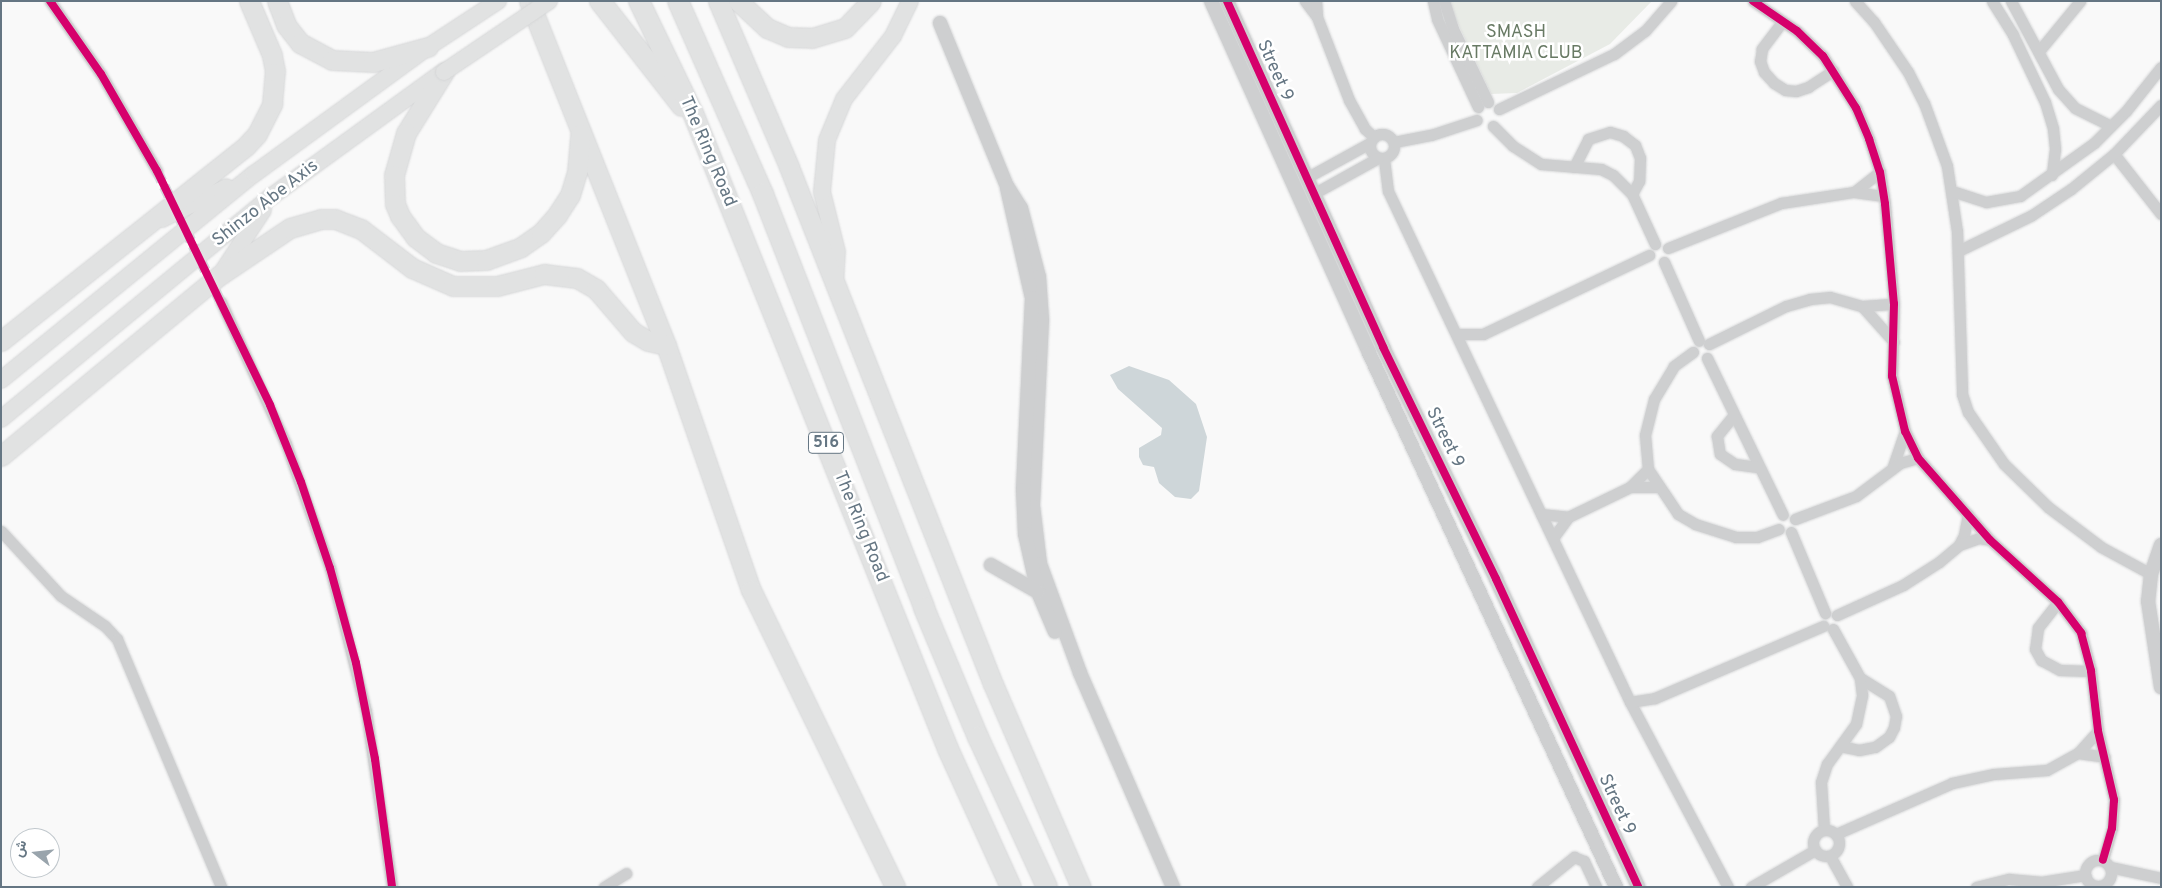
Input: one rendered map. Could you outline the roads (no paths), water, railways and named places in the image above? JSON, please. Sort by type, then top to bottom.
[{"type":"highway","points":[[1,341],[246,146],[266,119],[275,88],[275,71],[272,55],[249,1]]},
{"type":"highway","points":[[277,1],[293,34],[318,56],[359,63],[428,47]]},
{"type":"highway","points":[[529,1],[666,345],[751,590],[895,887]]},
{"type":"highway","points":[[600,1],[667,90],[693,113]]},
{"type":"highway","name":"The Ring Road","points":[[639,1],[693,113],[948,749],[1011,887]]},
{"type":"highway","name":"The Ring Road","points":[[678,1],[763,194],[943,654],[1048,887]]},
{"type":"highway","points":[[718,1],[744,57],[1008,720],[1082,887]]},
{"type":"highway","points":[[743,7],[777,33],[812,38],[845,28],[872,1]]},
{"type":"highway","points":[[444,72],[400,146],[394,175],[395,204],[415,237],[448,258],[473,261],[510,252],[541,233],[564,205],[577,172],[580,132]]},
{"type":"highway","points":[[1,456],[220,276],[290,228],[307,221],[335,219],[361,229],[425,276],[452,286],[496,286],[544,274],[577,278],[596,289],[633,332],[648,341],[666,345]]},
{"type":"main road","name":"Shinzo Abe Axis","points":[[1,380],[254,174],[428,47],[498,1]]},
{"type":"main road","name":"Shinzo Abe Axis","points":[[1,420],[272,196],[444,72],[549,1]]},
{"type":"main road","points":[[835,286],[837,252],[822,192],[827,140],[844,99],[896,30],[910,1]]},
{"type":"main road","points":[[136,232],[254,174]]},
{"type":"main road","points":[[220,276],[272,196]]},
{"type":"street","points":[[50,1],[102,74],[157,171]]},
{"type":"street","name":"Street 9","points":[[1211,1],[1369,353],[1478,585],[1616,887]]},
{"type":"street","name":"Street 9","points":[[1227,1],[1383,347],[1496,579],[1638,887]]},
{"type":"street","points":[[1305,1],[1317,17],[1356,115],[1372,140],[1370,150],[1381,159],[1388,192],[1458,334],[1630,702],[1728,887]]},
{"type":"street","points":[[1316,1],[1317,17]]},
{"type":"street","points":[[1433,1],[1436,19],[1483,105]]},
{"type":"street","points":[[1444,1],[1483,105],[1477,120]]},
{"type":"street","points":[[1483,105],[1499,108],[1614,54],[1645,31],[1671,1]]},
{"type":"street","points":[[1753,1],[1811,43],[1833,70],[1856,108],[1880,172],[1894,304],[1892,376],[1905,431],[1918,458],[1990,540],[2058,602],[2081,633],[2091,671],[2098,731],[2112,786],[2114,814],[2106,863],[2110,879],[2104,886],[2085,875],[2041,882],[2009,879],[1976,887]]},
{"type":"street","points":[[1855,1],[1893,48],[1924,102],[1937,134],[1952,191],[1958,251],[1962,394],[1968,412],[1983,439],[2004,464],[2048,507],[2101,547],[2151,574]]},
{"type":"street","points":[[1992,1],[2013,35],[2044,102],[2053,129],[2052,176]]},
{"type":"street","points":[[2011,1],[2058,89],[2074,108],[2111,126]]},
{"type":"street","points":[[2039,51],[2080,1]]},
{"type":"street","points":[[1782,22],[1762,49],[1760,61],[1764,72],[1774,83],[1785,90],[1796,91],[1808,87],[1833,70]]},
{"type":"street","points":[[940,23],[1007,186],[1021,208],[1028,251],[1042,306],[1033,499],[1035,535],[1044,578],[1080,673],[1173,887]]},
{"type":"street","points":[[1952,191],[1986,202],[2003,201],[2020,196],[2052,176],[2111,126],[2161,67]]},
{"type":"street","points":[[1958,251],[2032,215],[2072,189],[2114,154],[2161,105]]},
{"type":"street","points":[[1493,126],[1500,118],[1499,108]]},
{"type":"street","points":[[1306,178],[1383,134],[1394,142],[1431,135],[1477,120]]},
{"type":"street","points":[[1477,120],[1484,126],[1493,126],[1526,156],[1557,167],[1574,167],[1607,172],[1632,194],[1656,244],[1668,248],[1781,203],[1854,192],[1884,196]]},
{"type":"street","points":[[1574,167],[1588,138],[1610,132],[1623,136],[1635,145],[1640,158],[1640,176],[1632,194]]},
{"type":"street","points":[[1313,194],[1393,153],[1394,142]]},
{"type":"street","points":[[2114,154],[2161,214]]},
{"type":"street","points":[[1854,192],[1880,172]]},
{"type":"street","points":[[1458,334],[1483,334],[1649,255],[1656,244]]},
{"type":"street","points":[[1668,248],[1664,262],[1704,342],[1712,351],[1707,358]]},
{"type":"street","points":[[1028,251],[1032,310],[1023,520],[1038,592],[1066,656],[1080,673]]},
{"type":"street","points":[[1649,255],[1655,262],[1664,262]]},
{"type":"street","points":[[1630,702],[1655,698],[1839,622],[1831,614],[1791,532],[1779,529],[1756,537],[1716,533],[1678,514],[1658,487],[1648,469],[1645,435],[1654,399],[1674,366],[1704,342],[1786,306],[1810,299],[1830,297],[1862,306],[1894,304]]},
{"type":"street","points":[[221,302],[286,444],[330,568],[366,711],[392,887]]},
{"type":"street","points":[[1862,306],[1894,342]]},
{"type":"street","points":[[1468,356],[1483,334]]},
{"type":"street","points":[[1369,353],[1383,347]]},
{"type":"street","points":[[1693,352],[1699,358],[1707,358]]},
{"type":"street","points":[[1707,358],[1757,467],[1783,515]]},
{"type":"street","points":[[1733,416],[1717,436],[1720,454],[1735,464],[1757,467]]},
{"type":"street","points":[[1892,469],[1905,431]]},
{"type":"street","points":[[1795,519],[1856,496],[1892,469],[1918,458]]},
{"type":"street","points":[[1553,538],[1568,517],[1630,487],[1648,469]]},
{"type":"street","points":[[1630,487],[1658,487]]},
{"type":"street","points":[[1541,514],[1568,517]]},
{"type":"street","points":[[1959,545],[1964,535],[1968,514]]},
{"type":"street","points":[[1783,515],[1790,515],[1795,519]]},
{"type":"street","points":[[1779,529],[1778,521],[1783,515]]},
{"type":"street","points":[[1791,532],[1795,526],[1795,519]]},
{"type":"street","points":[[1,532],[61,596],[105,626],[117,639],[221,887]]},
{"type":"street","points":[[1840,746],[1860,750],[1875,747],[1888,737],[1894,727],[1896,716],[1889,696],[1860,678],[1821,619],[1903,585],[1939,562],[1959,545],[1979,538],[1990,540]]},
{"type":"street","points":[[2161,545],[2151,574],[2148,601],[2161,687]]},
{"type":"street","points":[[991,565],[1038,592]]},
{"type":"street","points":[[1478,585],[1496,579]]},
{"type":"street","points":[[2058,602],[2038,628],[2035,649],[2040,660],[2060,670],[2091,671]]},
{"type":"street","points":[[1824,830],[1821,782],[1827,764],[1856,724],[1860,710],[1860,678]]},
{"type":"street","points":[[1638,718],[1655,698]]},
{"type":"street","points":[[1824,830],[1836,834],[1952,783],[1994,774],[2048,770],[2078,753],[2098,731]]},
{"type":"street","points":[[2078,753],[2105,756]]},
{"type":"street","points":[[1592,835],[1609,827]]},
{"type":"street","points":[[1815,850],[1814,838],[1824,830]]},
{"type":"street","points":[[1830,856],[1838,849],[1836,834]]},
{"type":"street","points":[[1815,850],[1830,856],[1847,887]]},
{"type":"street","points":[[1751,887],[1815,850]]},
{"type":"street","points":[[1536,887],[1574,857],[1584,861],[1596,887]]},
{"type":"street","points":[[2085,875],[2090,862],[2106,863],[2161,878]]},
{"type":"street","points":[[604,887],[626,873]]},
{"type":"tunnel","points":[[157,171],[221,302]]},
{"type":"park label","name":"SMASH KATTAMIA CLUB","points":[[1516,44]]}]
